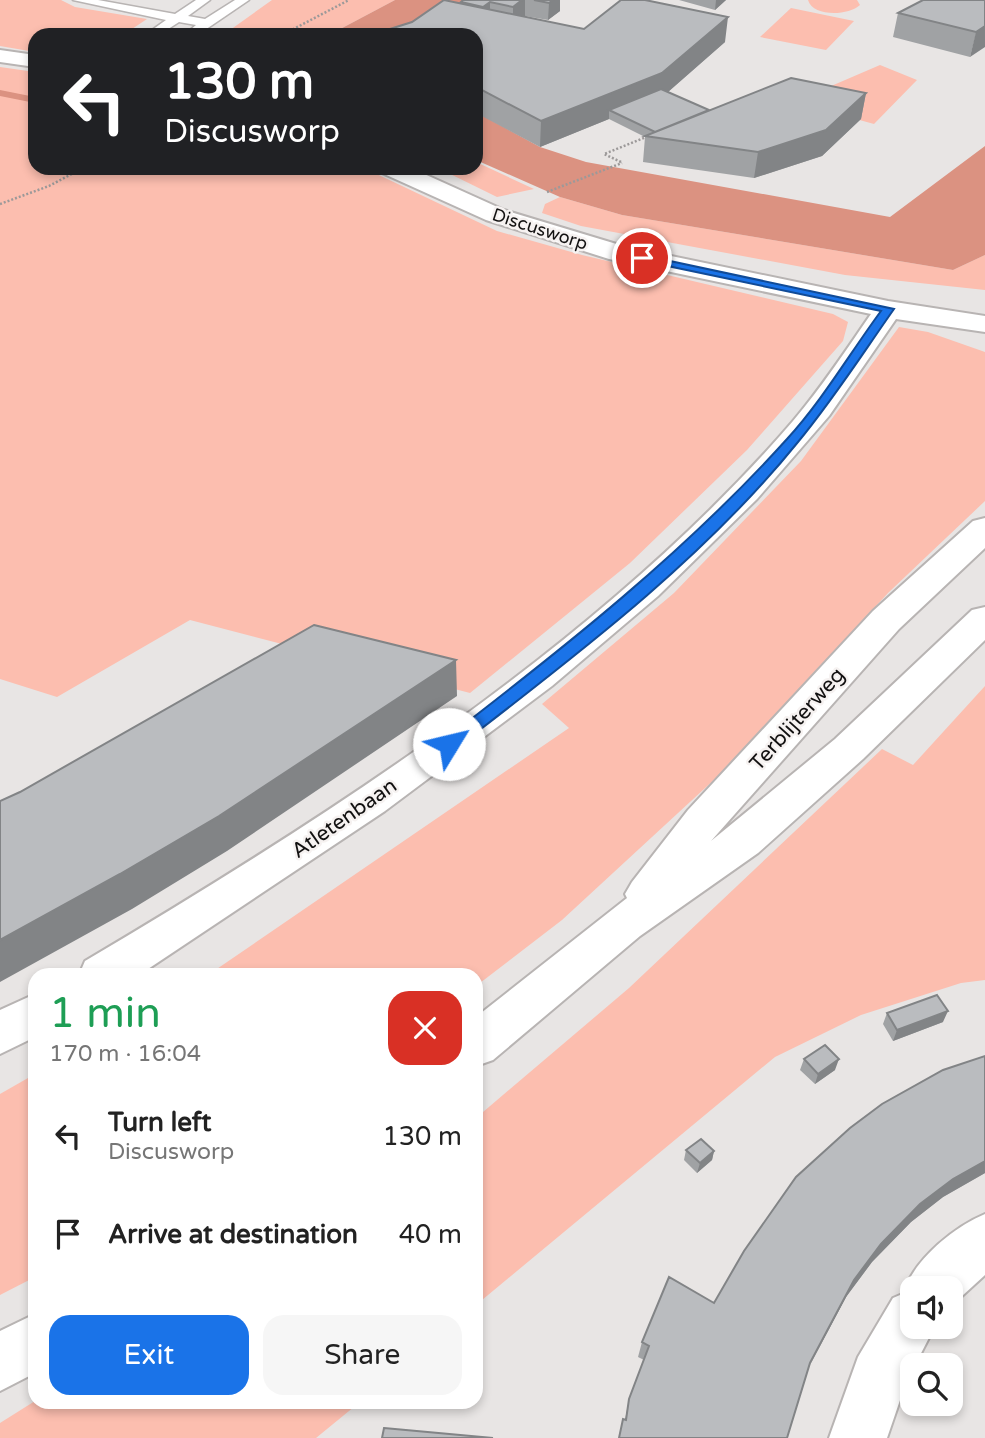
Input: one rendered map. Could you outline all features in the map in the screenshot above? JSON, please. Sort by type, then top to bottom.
[{"type":"street","points":[[0,56],[28,60]]},
{"type":"street","name":"Discusworp","points":[[406,175],[495,215],[606,250],[888,309],[985,324]]},
{"type":"street","name":"Atletenbaan","points":[[112,968],[260,876],[428,760],[513,698],[604,624],[710,529],[794,440],[888,309]]},
{"type":"street","name":"Terblijterweg","points":[[625,923],[703,821],[886,620],[985,530]]},
{"type":"street","name":"Terblijterweg","points":[[483,1039],[625,923],[743,841],[849,749],[985,619]]},
{"type":"street","points":[[0,1032],[28,1018]]},
{"type":"street","points":[[945,1276],[985,1240]]},
{"type":"street","points":[[858,1438],[878,1377],[900,1338]]},
{"type":"street","points":[[0,1363],[28,1345]]},
{"type":"lane","points":[[79,0],[205,23]]},
{"type":"lane","points":[[160,28],[204,0]]},
{"type":"lane","points":[[199,28],[243,0]]},
{"type":"path","points":[[295,28],[349,0]]},
{"type":"path","points":[[538,196],[622,163],[604,154],[646,137]]},
{"type":"path","points":[[0,204],[49,186],[70,175]]},
{"type":"shaded area","points":[[0,0],[61,0],[75,7],[147,19],[134,28],[28,28],[28,51],[0,46]]},
{"type":"shaded area","points":[[272,0],[395,0],[342,28],[233,28]]},
{"type":"shaded area","points":[[395,0],[480,0],[439,28],[342,28]]},
{"type":"shaded area","points":[[808,0],[857,0],[860,5],[848,11],[831,13],[817,10]]},
{"type":"shaded area","points":[[791,8],[854,21],[826,50],[760,37]]},
{"type":"shaded area","points":[[880,65],[917,80],[874,124],[794,102]]},
{"type":"shaded area","points":[[0,67],[28,71],[28,175],[379,175],[497,231],[582,255],[833,314],[848,322],[843,341],[747,450],[630,563],[470,693],[190,620],[57,697],[0,679]]},
{"type":"shaded area","points":[[483,116],[540,147],[586,162],[890,217],[985,146],[985,255],[953,270],[622,215],[560,197],[483,163]]},
{"type":"shaded area","points":[[483,165],[534,189],[497,197],[452,175],[483,175]]},
{"type":"shaded area","points":[[560,197],[622,215],[953,270],[985,255],[985,290],[845,275],[581,226],[542,213],[545,204]]},
{"type":"shaded area","points":[[899,327],[928,332],[985,352],[985,501],[888,593],[729,766],[562,920],[483,981],[483,968],[218,968],[569,728],[542,704],[674,593],[801,461]]},
{"type":"shaded area","points":[[985,686],[985,980],[961,983],[861,1015],[775,1057],[483,1299],[483,1112],[629,988],[882,749],[913,765]]},
{"type":"shaded area","points":[[28,1078],[28,1281],[0,1295],[0,1094]]},
{"type":"shaded area","points":[[28,1405],[28,1409],[351,1409],[316,1438],[0,1438],[0,1423]]},
{"type":"building","points":[[444,0],[584,29],[621,0],[645,0],[728,17],[662,73],[541,121],[483,91],[483,28],[393,28],[412,22]]},
{"type":"building","points":[[522,0],[513,7],[490,2],[483,7],[461,2]]},
{"type":"building","points":[[923,0],[985,0],[985,26],[976,32],[898,13]]},
{"type":"building","points":[[791,78],[866,93],[826,130],[758,152],[645,136]]},
{"type":"building","points":[[661,89],[709,110],[655,132],[609,110]]},
{"type":"building","points":[[314,625],[456,660],[219,816],[0,940],[0,801]]},
{"type":"building","points":[[937,995],[948,1011],[897,1030],[887,1013]]},
{"type":"building","points":[[825,1045],[839,1059],[818,1074],[804,1059]]},
{"type":"building","points":[[985,1056],[985,1161],[953,1179],[920,1204],[881,1244],[854,1280],[810,1363],[787,1438],[619,1438],[623,1419],[626,1420],[629,1399],[649,1346],[642,1342],[669,1277],[714,1303],[744,1251],[796,1177],[850,1128],[882,1104],[943,1070]]},
{"type":"building","points":[[701,1139],[714,1151],[700,1163],[686,1150]]},
{"type":"building","points":[[384,1428],[493,1438],[382,1438]]},
{"type":"waterway","points":[[0,93],[28,99]]},
{"type":"route","points":[[449,744],[513,698],[585,640],[710,529],[794,440],[847,370],[888,309],[642,258]]}]
